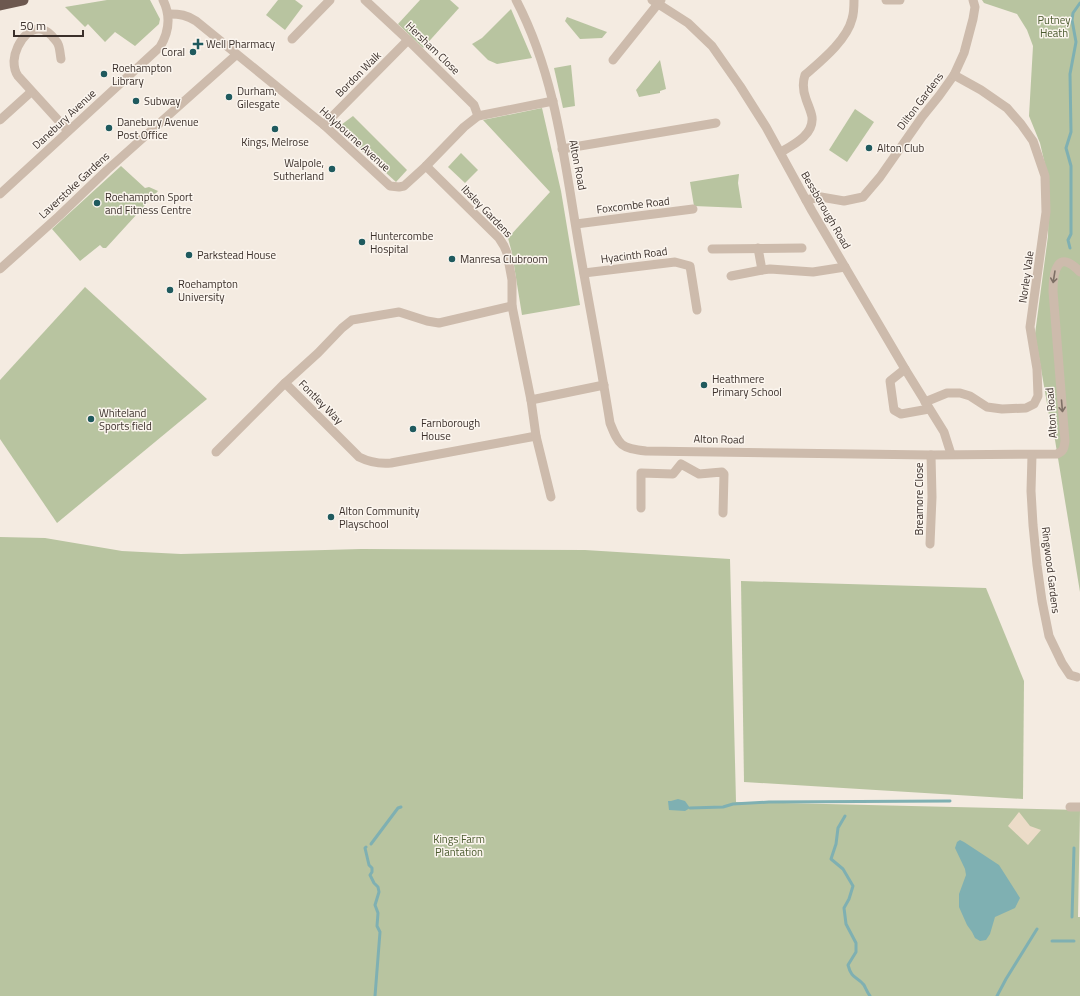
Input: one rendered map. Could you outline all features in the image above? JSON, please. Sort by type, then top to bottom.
[{"type":"highway","points":[[0,5],[23,0]]},
{"type":"street","points":[[163,0],[169,14]]},
{"type":"street","points":[[292,40],[330,0]]},
{"type":"street","name":"Hersham Close","points":[[365,0],[474,105],[478,116]]},
{"type":"street","name":"Alton Road","points":[[516,0],[542,60],[553,101],[610,422],[615,437],[621,445],[629,449],[646,451],[931,455],[1057,454],[1062,452],[1065,441],[1053,276],[1056,267],[1064,262],[1071,264],[1080,272]]},
{"type":"street","points":[[780,152],[798,142],[810,128],[812,118],[802,82],[805,75],[840,41],[847,31],[852,19],[854,0]]},
{"type":"street","points":[[886,0],[900,0]]},
{"type":"street","name":"Dilton Gardens","points":[[806,200],[821,197],[844,201],[862,197],[880,177],[922,117],[954,75],[964,53],[973,19],[975,7],[973,0]]},
{"type":"street","points":[[613,60],[657,1]]},
{"type":"street","name":"Bessborough Road","points":[[657,1],[688,23],[712,46],[755,109],[806,200],[905,369],[944,432],[950,454]]},
{"type":"street","name":"Holybourne Avenue","points":[[169,14],[189,16],[324,125],[390,186],[404,186],[464,127],[478,116],[553,101]]},
{"type":"street","name":"Danebury Avenue","points":[[0,194],[160,47],[166,35],[169,14]]},
{"type":"street","points":[[61,59],[58,44],[49,34],[40,28],[30,31],[25,36],[16,51],[14,67],[18,76],[31,92],[68,131]]},
{"type":"street","name":"Bordon Walk","points":[[324,125],[408,40]]},
{"type":"street","name":"Laverstoke Gardens","points":[[0,269],[107,170],[236,55]]},
{"type":"street","name":"Norley Vale","points":[[927,405],[947,393],[960,393],[970,396],[987,408],[1026,408],[1034,404],[1038,396],[1037,369],[1030,327],[1046,212],[1045,176],[1032,142],[1021,124],[1007,108],[954,75]]},
{"type":"street","points":[[0,120],[31,92]]},
{"type":"street","points":[[562,149],[716,123]]},
{"type":"street","name":"Ibsley Gardens","points":[[426,166],[499,238],[507,253],[512,280],[512,306],[531,400],[536,436],[551,497]]},
{"type":"street","name":"Foxcombe Road","points":[[576,224],[693,209]]},
{"type":"street","points":[[758,248],[762,270]]},
{"type":"street","points":[[712,249],[802,248]]},
{"type":"street","name":"Hyacinth Road","points":[[584,273],[675,262],[690,266],[697,310]]},
{"type":"street","points":[[731,276],[770,269],[813,272],[846,267]]},
{"type":"street","name":"Fontley Way","points":[[512,306],[439,323],[427,321],[399,312],[352,320],[285,383],[359,457],[366,460],[391,463],[536,436]]},
{"type":"street","points":[[905,369],[890,381],[894,410],[901,414],[927,405]]},
{"type":"street","points":[[216,452],[285,383]]},
{"type":"street","points":[[531,400],[604,385]]},
{"type":"street","points":[[641,508],[641,473],[673,474],[681,464],[682,451]]},
{"type":"street","name":"Breamore Close","points":[[930,544],[931,455]]},
{"type":"street","name":"Ringwood Gardens","points":[[1032,455],[1031,491],[1036,565],[1049,636],[1062,663],[1070,675],[1077,677]]},
{"type":"street","points":[[681,464],[699,474],[722,472],[724,474],[723,513]]},
{"type":"street","points":[[1070,807],[1080,807]]},
{"type":"green space","points":[[107,0],[150,0],[160,19],[159,24],[135,46],[115,32],[105,42],[88,24],[85,27],[65,7]]},
{"type":"green space","points":[[278,0],[295,0],[303,6],[285,30],[266,15]]},
{"type":"green space","points":[[420,0],[450,0],[459,8],[423,48],[398,24]]},
{"type":"green space","name":"Putney Heath","points":[[982,0],[1080,0],[1080,592],[1055,440],[1049,415],[1035,334],[1048,236],[1049,182],[1040,143],[1029,116],[1033,46],[1027,30],[1017,14],[984,3]]},
{"type":"green space","points":[[511,9],[532,58],[497,64],[488,60],[472,44],[482,38]]},
{"type":"green space","points":[[567,17],[607,32],[602,38],[580,39],[565,21]]},
{"type":"green space","points":[[660,60],[666,89],[660,91],[660,93],[639,97],[636,90]]},
{"type":"green space","points":[[571,65],[575,106],[563,108],[554,68]]},
{"type":"green space","points":[[542,108],[561,191],[580,305],[522,315],[512,253],[508,238],[550,192],[483,120]]},
{"type":"green space","points":[[855,109],[874,122],[847,162],[829,150]]},
{"type":"green space","points":[[353,116],[407,170],[396,182],[337,128]]},
{"type":"green space","points":[[461,153],[478,170],[465,183],[448,167]]},
{"type":"green space","points":[[121,166],[145,188],[149,187],[158,191],[106,248],[103,248],[100,245],[80,261],[52,229]]},
{"type":"green space","points":[[739,174],[738,183],[742,208],[694,206],[690,182]]},
{"type":"green space","name":"Whiteland Sports field","points":[[85,287],[207,399],[57,523],[0,439],[0,380]]},
{"type":"green space","name":"Kings Farm Plantation","points":[[0,537],[45,538],[122,551],[181,554],[361,549],[585,550],[730,559],[736,802],[1080,810],[1078,917],[1080,917],[1080,996],[0,996]]},
{"type":"green space","points":[[741,581],[986,588],[1024,681],[1023,799],[744,782]]},
{"type":"shaded area","points":[[1019,812],[1030,826],[1041,830],[1028,845],[1008,826]]},
{"type":"water","points":[[678,799],[685,801],[690,808],[685,811],[669,810],[668,801]]},
{"type":"water","points":[[960,840],[999,865],[1020,898],[1015,908],[995,917],[990,934],[986,940],[980,941],[975,938],[959,907],[959,894],[966,875],[965,869],[955,848],[957,842]]},
{"type":"waterway","points":[[1070,248],[1068,240],[1071,234],[1071,166],[1066,148],[1071,132],[1070,74],[1076,42],[1072,20],[1073,13],[1080,3]]},
{"type":"waterway","points":[[690,808],[723,807],[733,804],[769,802],[950,801]]},
{"type":"waterway","points":[[371,844],[398,808],[401,807]]},
{"type":"waterway","points":[[845,816],[838,828],[836,844],[831,859],[843,869],[853,886],[849,899],[844,908],[846,924],[856,943],[856,952],[848,965],[851,973],[864,985],[870,996]]},
{"type":"waterway","points":[[366,847],[369,865],[372,868],[370,875],[378,887],[379,892],[375,905],[378,913],[377,926],[380,932],[375,996]]},
{"type":"waterway","points":[[1072,917],[1074,848]]},
{"type":"waterway","points":[[997,996],[1037,929]]},
{"type":"waterway","points":[[1052,941],[1074,941]]},
{"type":"place","name":"Well Pharmacy","points":[[198,44]]},
{"type":"place","name":"Coral","points":[[193,52]]},
{"type":"place","name":"Roehampton Library","points":[[104,74]]},
{"type":"place","name":"Durham, Gilesgate","points":[[229,97]]},
{"type":"place","name":"Subway","points":[[136,101]]},
{"type":"place","name":"Danebury Avenue Post Office","points":[[109,128]]},
{"type":"place","name":"Kings, Melrose","points":[[275,129]]},
{"type":"place","name":"Alton Club","points":[[869,148]]},
{"type":"place","name":"Walpole, Sutherland","points":[[332,169]]},
{"type":"place","name":"Roehampton Sport and Fitness Centre","points":[[97,203]]},
{"type":"place","name":"Huntercombe Hospital","points":[[362,242]]},
{"type":"place","name":"Parkstead House","points":[[189,255]]},
{"type":"place","name":"Manresa Clubroom","points":[[452,259]]},
{"type":"place","name":"Roehampton University","points":[[170,290]]},
{"type":"place","name":"Heathmere Primary School","points":[[704,385]]},
{"type":"place","name":"Whiteland Sports field","points":[[91,419]]},
{"type":"place","name":"Farnborough House","points":[[413,429]]},
{"type":"place","name":"Alton Community Playschool","points":[[331,517]]}]
